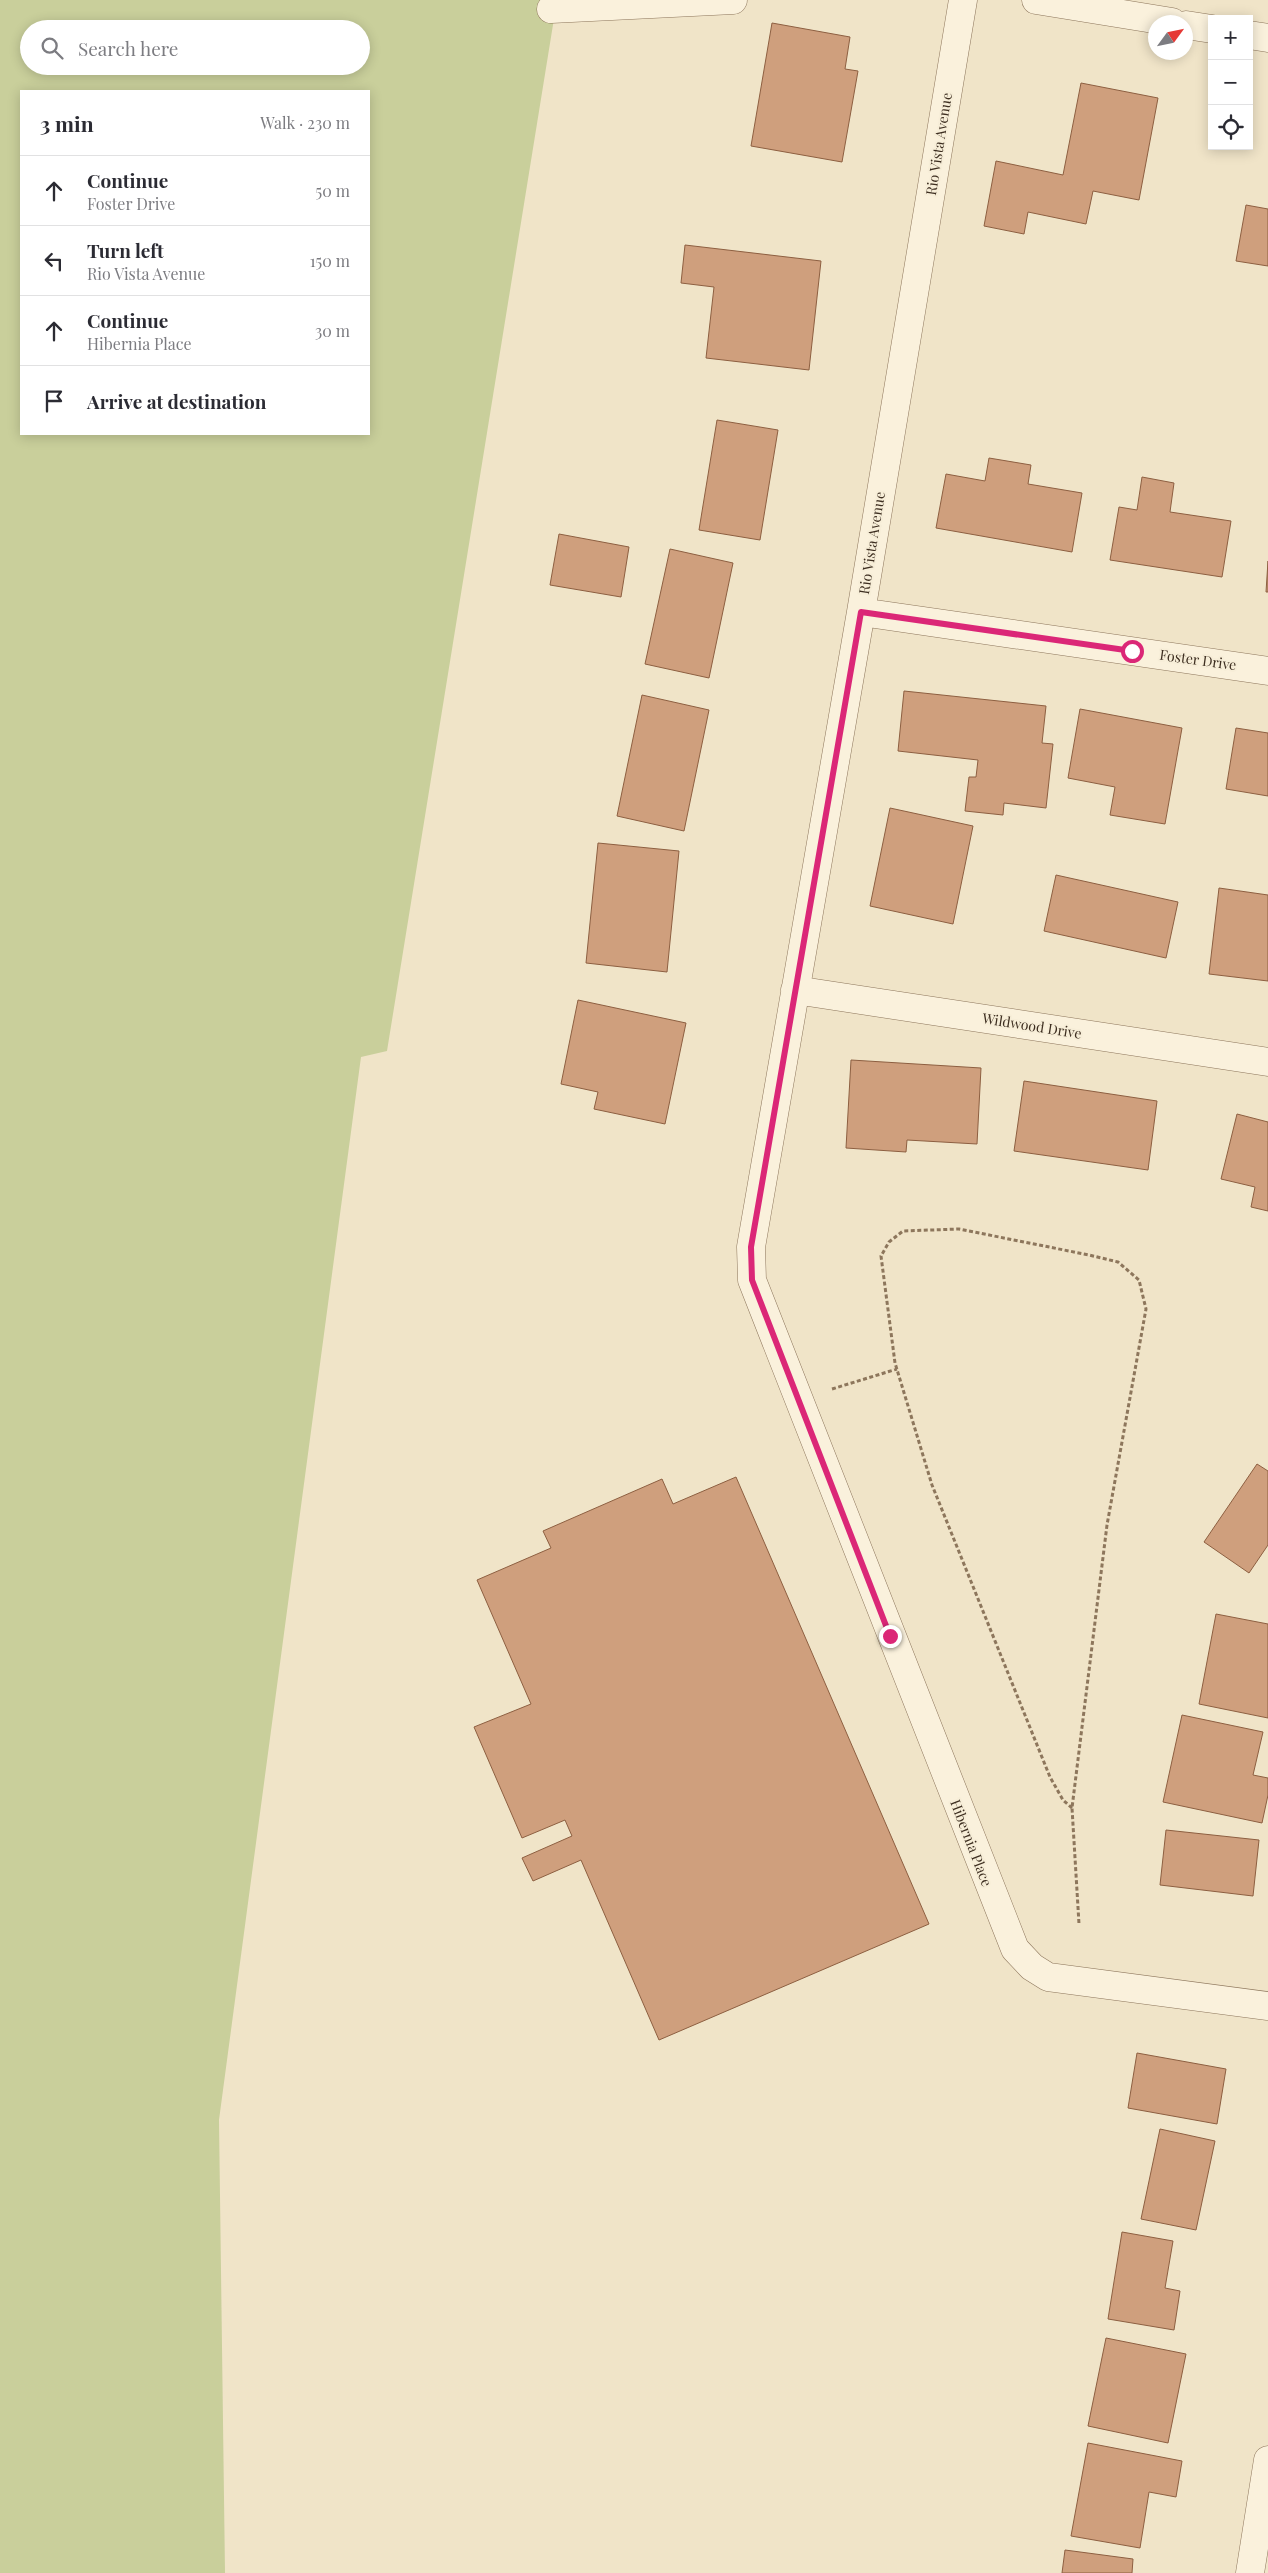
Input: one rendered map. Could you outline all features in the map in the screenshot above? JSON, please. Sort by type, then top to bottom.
[{"type":"street","points":[[551,9],[732,0]]},
{"type":"street","name":"Rio Vista Avenue","points":[[833,1488],[752,1280],[751,1247],[861,612],[963,0]]},
{"type":"street","points":[[1036,0],[1148,18]]},
{"type":"street","points":[[1193,26],[1208,28]]},
{"type":"street","points":[[1253,36],[1268,38]]},
{"type":"street","name":"Foster Drive","points":[[861,612],[1268,671]]},
{"type":"street","name":"Wildwood Drive","points":[[795,990],[1268,1062]]},
{"type":"street","name":"Hibernia Place","points":[[833,1488],[1015,1948],[1032,1967],[1048,1976],[1268,2006]]},
{"type":"street","points":[[1250,2573],[1268,2460]]},
{"type":"path","points":[[1072,1808],[1063,1800],[1050,1777],[932,1485],[897,1369],[881,1256],[889,1242],[902,1231],[958,1230],[1090,1255],[1118,1262],[1139,1280],[1146,1308],[1107,1525],[1072,1808],[1079,1924]]},
{"type":"path","points":[[798,1400],[897,1369]]},
{"type":"green space","points":[[0,0],[557,0],[387,1051],[361,1057],[219,2120],[225,2573],[0,2573]]},
{"type":"building","points":[[772,23],[850,37],[845,69],[858,71],[842,162],[751,146]]},
{"type":"building","points":[[1081,83],[1158,98],[1139,200],[1093,191],[1086,224],[1028,212],[1024,234],[984,226],[996,161],[1063,175]]},
{"type":"building","points":[[1246,205],[1268,209],[1268,266],[1236,261]]},
{"type":"building","points":[[685,245],[821,261],[809,370],[706,358],[714,287],[681,283]]},
{"type":"building","points":[[717,420],[778,430],[760,540],[699,530]]},
{"type":"building","points":[[989,458],[1031,465],[1028,484],[1082,493],[1072,552],[936,528],[946,474],[985,481]]},
{"type":"building","points":[[1142,477],[1174,483],[1170,512],[1231,521],[1222,577],[1110,560],[1119,507],[1137,510]]},
{"type":"building","points":[[559,534],[629,547],[621,597],[550,585]]},
{"type":"building","points":[[670,549],[733,563],[709,678],[645,664]]},
{"type":"building","points":[[1268,561],[1268,592],[1266,592]]},
{"type":"building","points":[[904,691],[1046,706],[1042,743],[1053,744],[1046,808],[1004,803],[1003,815],[965,811],[969,777],[976,777],[978,760],[898,751]]},
{"type":"building","points":[[642,695],[709,710],[684,831],[617,816]]},
{"type":"building","points":[[1080,709],[1182,728],[1165,824],[1110,815],[1115,787],[1068,778]]},
{"type":"building","points":[[1236,728],[1268,733],[1268,796],[1226,789]]},
{"type":"building","points":[[890,808],[973,826],[953,924],[870,906]]},
{"type":"building","points":[[598,843],[679,851],[667,972],[586,963]]},
{"type":"building","points":[[1056,875],[1178,902],[1166,958],[1044,931]]},
{"type":"building","points":[[1219,888],[1268,895],[1268,981],[1209,974]]},
{"type":"building","points":[[578,1000],[686,1023],[665,1124],[594,1109],[598,1092],[561,1084]]},
{"type":"building","points":[[851,1060],[981,1068],[977,1144],[907,1140],[906,1152],[846,1148]]},
{"type":"building","points":[[1024,1081],[1157,1101],[1148,1170],[1014,1151]]},
{"type":"building","points":[[1237,1114],[1268,1122],[1268,1211],[1251,1207],[1255,1187],[1221,1179]]},
{"type":"building","points":[[1257,1464],[1268,1471],[1268,1545],[1249,1573],[1204,1542]]},
{"type":"building","points":[[736,1477],[929,1924],[659,2040],[581,1860],[533,1881],[522,1858],[572,1836],[565,1820],[522,1838],[474,1727],[531,1704],[477,1580],[551,1548],[543,1531],[662,1479],[673,1504]]},
{"type":"building","points":[[1216,1614],[1268,1624],[1268,1718],[1199,1704]]},
{"type":"building","points":[[1182,1715],[1263,1732],[1253,1775],[1268,1778],[1268,1795],[1262,1823],[1163,1802]]},
{"type":"building","points":[[1166,1830],[1259,1840],[1253,1896],[1160,1885]]},
{"type":"building","points":[[1137,2053],[1226,2069],[1217,2124],[1128,2108]]},
{"type":"building","points":[[1160,2129],[1215,2141],[1196,2230],[1141,2219]]},
{"type":"building","points":[[1122,2232],[1173,2241],[1165,2288],[1180,2291],[1174,2330],[1108,2319]]},
{"type":"building","points":[[1106,2338],[1186,2354],[1168,2443],[1088,2426]]},
{"type":"building","points":[[1088,2443],[1182,2461],[1176,2497],[1149,2492],[1140,2548],[1071,2536]]},
{"type":"building","points":[[1065,2550],[1133,2559],[1132,2573],[1062,2573]]},
{"type":"route","points":[[890,1636],[752,1280],[751,1247],[861,612],[1132,651]]}]
